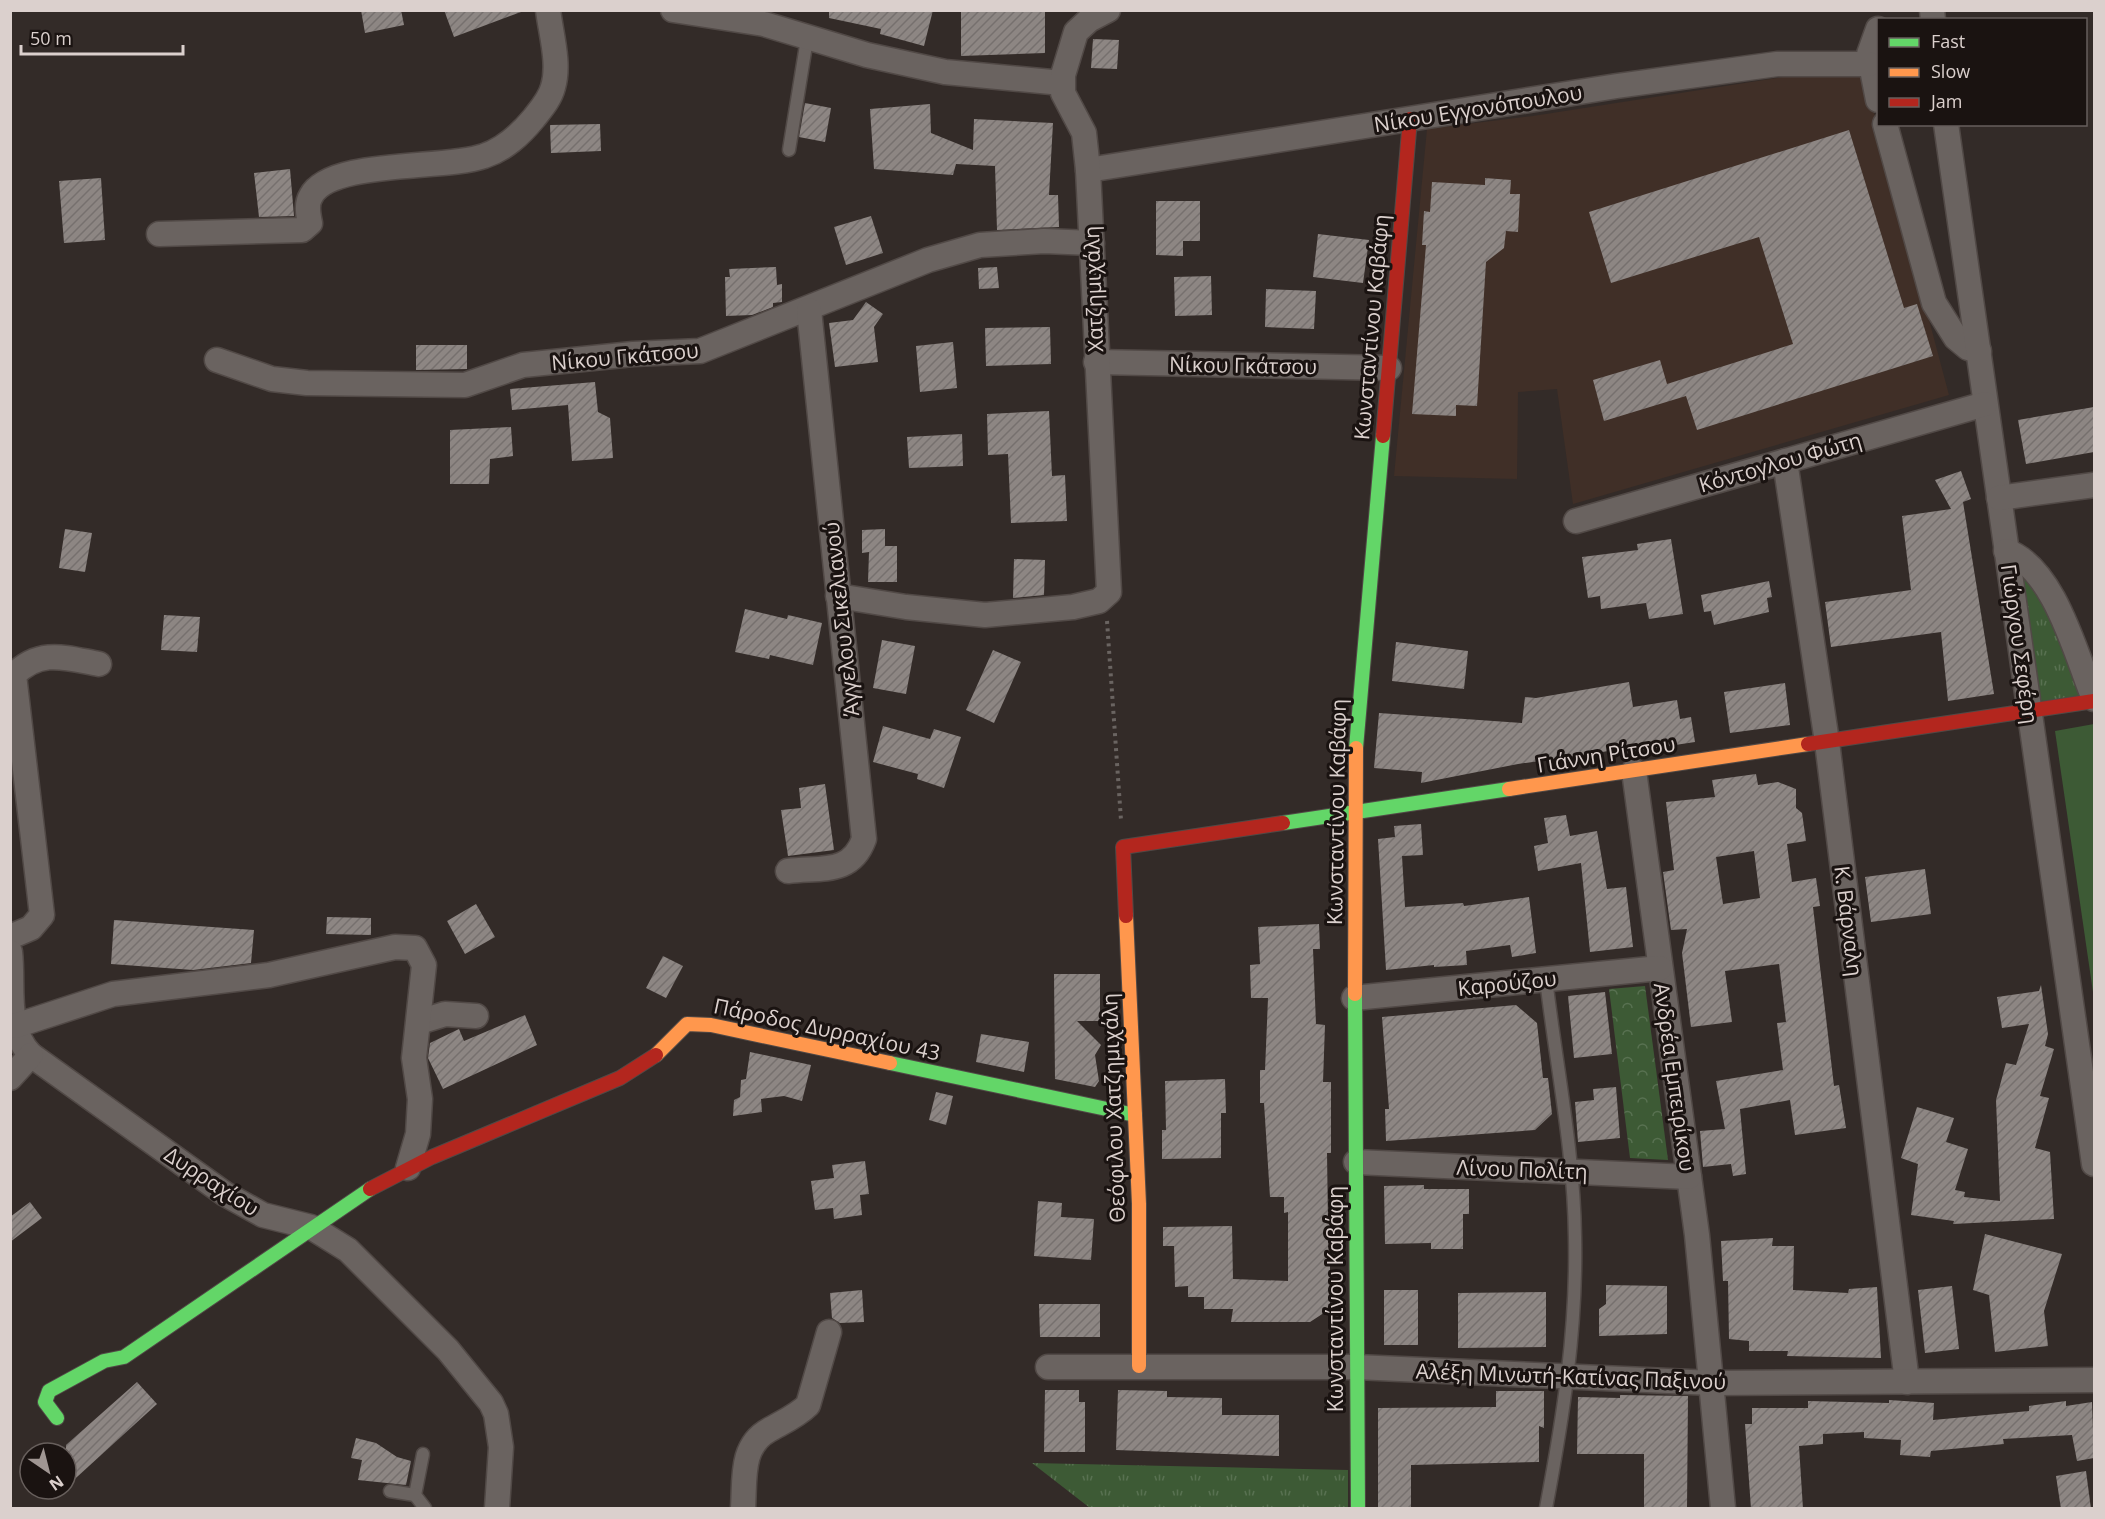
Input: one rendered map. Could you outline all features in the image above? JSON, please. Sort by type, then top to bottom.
[{"type":"street","points":[[159,234],[302,230],[310,223],[308,204],[311,195],[329,179],[354,172],[472,160],[510,143],[541,110],[553,88],[555,73],[548,10]]},
{"type":"street","points":[[673,10],[778,20],[807,39],[945,72],[1062,83],[1067,57],[1076,32],[1089,20],[1108,10]]},
{"type":"street","points":[[1877,31],[1869,48],[1869,64],[1877,96]]},
{"type":"street","name":"Νίκου Εγγονόπουλου","points":[[1088,170],[1277,138],[1777,64],[1869,64]]},
{"type":"street","name":"Χατζημιχάλη","points":[[1062,83],[1064,93],[1084,133],[1088,170],[1107,594]]},
{"type":"street","name":"Κωνσταντίνου Καβάφη","points":[[1358,1509],[1354,998],[1355,739],[1410,119]]},
{"type":"street","points":[[1886,126],[1934,303],[1956,338],[1968,348],[1979,351]]},
{"type":"street","name":"Γιώργου Σεφέρη","points":[[1947,126],[2094,1164]]},
{"type":"street","name":"Νίκου Γκάτσου","points":[[217,360],[272,379],[307,383],[465,385],[523,365],[633,354],[700,351],[928,260],[980,245],[1044,241],[1092,243]]},
{"type":"street","name":"Άγγελου Σικελιανού","points":[[788,871],[849,863],[858,854],[864,839],[809,309]]},
{"type":"street","name":"Νίκου Γκάτσου","points":[[1096,362],[1389,368]]},
{"type":"street","name":"Κόντογλου Φώτη","points":[[1576,521],[1985,404]]},
{"type":"street","name":"Κ. Βάρναλη","points":[[1785,461],[1827,742],[1907,1382]]},
{"type":"street","points":[[1999,498],[2094,485]]},
{"type":"street","points":[[2006,550],[2026,560],[2048,587],[2094,700]]},
{"type":"street","points":[[838,596],[915,608],[985,615],[1073,607],[1099,601],[1107,594]]},
{"type":"street","points":[[10,937],[31,928],[42,915],[14,675],[26,663],[44,656],[99,664]]},
{"type":"street","name":"Γιάννη Ρίτσου","points":[[1123,847],[2030,712],[2094,700]]},
{"type":"street","name":"Ανδρέα Εμπειρίκου","points":[[1634,771],[1689,1177],[1713,1383],[1723,1509]]},
{"type":"street","name":"Θεόφιλου Χατζημιχάλη","points":[[1123,847],[1139,1224],[1139,1366]]},
{"type":"street","points":[[15,1026],[113,994],[269,975],[407,946],[420,951],[424,965],[414,1058],[420,1099],[418,1134],[408,1168]]},
{"type":"street","name":"Δυρραχίου","points":[[10,952],[15,1026],[25,1048],[31,1055],[225,1194],[263,1215],[311,1227],[348,1250],[448,1350],[496,1414],[501,1447],[497,1509]]},
{"type":"street","name":"Καρούζου","points":[[1354,998],[1660,968]]},
{"type":"street","points":[[419,1023],[445,1014],[476,1016]]},
{"type":"street","name":"Πάροδος Δυρραχίου 43","points":[[57,1418],[45,1402],[49,1391],[104,1360],[124,1357],[219,1294],[311,1227],[367,1190],[408,1168],[620,1078],[652,1059],[682,1028],[693,1023],[1135,1115]]},
{"type":"street","points":[[10,1078],[31,1055]]},
{"type":"street","name":"Λίνου Πολίτη","points":[[1356,1162],[1689,1177]]},
{"type":"street","points":[[743,1509],[749,1448],[765,1432],[800,1413],[808,1405],[829,1332]]},
{"type":"street","name":"Αλέξη Μινωτή-Κατίνας Παξινού","points":[[1048,1367],[1356,1367],[1713,1383],[2094,1380]]},
{"type":"lane","points":[[789,150],[807,39]]},
{"type":"lane","points":[[1546,979],[1570,1171],[1575,1234],[1575,1288],[1568,1378],[1546,1509]]},
{"type":"lane","points":[[415,1495],[423,1454]]},
{"type":"lane","points":[[390,1491],[415,1495],[426,1509]]},
{"type":"path","points":[[1107,594],[1123,847]]},
{"type":"shaded area","points":[[1821,71],[1864,75],[1949,395],[1573,504],[1557,389],[1518,392],[1517,479],[1394,476],[1427,129],[1533,116]]},
{"type":"green space","points":[[2018,554],[2094,699],[2030,712]]},
{"type":"green space","points":[[2094,724],[2094,999],[2055,731]]},
{"type":"green space","points":[[1645,986],[1668,1160],[1630,1158],[1609,989]]},
{"type":"green space","points":[[1032,1463],[1348,1470],[1348,1508],[1090,1508]]},
{"type":"building","points":[[361,10],[401,10],[404,25],[365,33]]},
{"type":"building","points":[[444,10],[521,10],[521,12],[454,37]]},
{"type":"building","points":[[829,10],[933,10],[924,46],[880,34],[881,29],[829,18]]},
{"type":"building","points":[[961,10],[1045,10],[1045,53],[961,56]]},
{"type":"building","points":[[1093,39],[1119,40],[1117,69],[1091,68]]},
{"type":"building","points":[[805,103],[831,108],[825,142],[799,137]]},
{"type":"building","points":[[930,104],[931,133],[973,150],[974,119],[1053,123],[1049,195],[1058,195],[1059,227],[997,230],[995,166],[956,164],[953,175],[874,169],[870,109]]},
{"type":"building","points":[[600,124],[601,151],[551,153],[550,125]]},
{"type":"building","points":[[1849,130],[1904,308],[1917,304],[1933,356],[1697,430],[1686,396],[1604,421],[1593,380],[1660,360],[1667,384],[1793,344],[1759,237],[1611,283],[1589,212]]},
{"type":"building","points":[[290,169],[294,216],[259,217],[254,173]]},
{"type":"building","points":[[101,178],[105,240],[64,243],[59,181]]},
{"type":"building","points":[[1485,178],[1511,180],[1510,194],[1520,194],[1518,232],[1506,231],[1504,248],[1486,262],[1477,406],[1456,405],[1456,416],[1412,414],[1426,245],[1422,245],[1424,211],[1430,212],[1432,182],[1485,185]]},
{"type":"building","points":[[1156,201],[1200,201],[1200,241],[1183,241],[1183,256],[1156,255]]},
{"type":"building","points":[[871,216],[883,253],[846,265],[834,227]]},
{"type":"building","points":[[1318,234],[1369,240],[1363,283],[1313,277]]},
{"type":"building","points":[[776,267],[777,285],[782,284],[782,302],[773,303],[773,307],[752,315],[726,316],[725,277],[730,277],[729,269]]},
{"type":"building","points":[[997,267],[999,288],[979,289],[978,268]]},
{"type":"building","points":[[1211,276],[1212,315],[1175,316],[1174,277]]},
{"type":"building","points":[[1266,289],[1316,291],[1314,329],[1265,327]]},
{"type":"building","points":[[866,302],[883,314],[874,327],[878,362],[835,367],[829,323],[853,320]]},
{"type":"building","points":[[1050,327],[1051,364],[986,366],[985,328]]},
{"type":"building","points":[[953,342],[957,388],[920,392],[916,346]]},
{"type":"building","points":[[416,345],[467,345],[467,369],[416,370]]},
{"type":"building","points":[[595,382],[598,412],[610,418],[613,458],[572,461],[568,405],[512,410],[510,389]]},
{"type":"building","points":[[2094,407],[2094,452],[2026,464],[2018,420]]},
{"type":"building","points":[[1049,411],[1052,476],[1065,475],[1067,521],[1011,523],[1008,454],[988,455],[987,414]]},
{"type":"building","points":[[511,427],[513,456],[490,459],[489,484],[450,484],[450,430]]},
{"type":"building","points":[[962,434],[963,466],[909,468],[907,437]]},
{"type":"building","points":[[1961,471],[1971,499],[1963,502],[1994,694],[1948,701],[1941,632],[1831,647],[1825,602],[1911,590],[1902,516],[1951,509],[1935,480]]},
{"type":"building","points":[[65,529],[92,533],[85,572],[59,568]]},
{"type":"building","points":[[885,529],[885,546],[897,546],[897,582],[868,582],[869,552],[862,553],[862,530]]},
{"type":"building","points":[[1671,539],[1683,614],[1649,619],[1646,603],[1601,609],[1600,596],[1588,598],[1582,557],[1638,550],[1637,544]]},
{"type":"building","points":[[1014,559],[1045,560],[1044,595],[1013,598]]},
{"type":"building","points":[[1769,581],[1772,597],[1767,598],[1769,612],[1714,625],[1711,611],[1704,612],[1701,595]]},
{"type":"building","points":[[745,609],[787,619],[788,615],[822,623],[813,665],[770,655],[769,659],[735,652]]},
{"type":"building","points":[[164,615],[200,617],[197,652],[161,650]]},
{"type":"building","points":[[882,640],[915,646],[906,694],[873,688]]},
{"type":"building","points":[[1396,642],[1468,651],[1464,689],[1392,681]]},
{"type":"building","points":[[993,650],[1021,662],[994,723],[966,710]]},
{"type":"building","points":[[1629,682],[1633,707],[1677,700],[1680,719],[1691,717],[1695,742],[1609,755],[1609,751],[1518,764],[1421,783],[1422,772],[1374,768],[1379,713],[1522,723],[1525,697],[1536,698]]},
{"type":"building","points":[[1785,683],[1790,725],[1730,733],[1724,692]]},
{"type":"building","points":[[883,726],[930,739],[934,729],[961,737],[944,788],[917,779],[918,774],[873,762]]},
{"type":"building","points":[[1756,774],[1758,785],[1778,782],[1796,789],[1796,808],[1802,813],[1806,841],[1787,844],[1792,882],[1816,878],[1820,906],[1813,907],[1834,1086],[1839,1085],[1846,1128],[1795,1135],[1790,1100],[1740,1109],[1746,1174],[1733,1176],[1731,1164],[1703,1167],[1700,1131],[1725,1129],[1716,1081],[1783,1070],[1777,1023],[1786,1022],[1779,964],[1725,971],[1732,1022],[1691,1027],[1682,953],[1687,929],[1671,930],[1663,872],[1674,870],[1666,802],[1715,797],[1712,780]],"holes":[[[1754,851],[1760,898],[1723,904],[1716,857]]]},
{"type":"building","points":[[825,784],[834,850],[788,856],[781,810],[801,808],[799,788]]},
{"type":"building","points":[[1566,815],[1570,836],[1597,831],[1607,889],[1626,887],[1633,947],[1590,952],[1581,863],[1538,871],[1534,846],[1548,843],[1544,818]]},
{"type":"building","points":[[1421,824],[1423,855],[1402,856],[1405,907],[1463,903],[1464,906],[1529,897],[1536,953],[1512,957],[1510,945],[1466,951],[1467,965],[1434,967],[1434,965],[1386,970],[1378,839],[1395,837],[1394,826]]},
{"type":"building","points":[[1925,869],[1931,914],[1871,922],[1865,877]]},
{"type":"building","points":[[476,904],[495,937],[465,954],[447,921]]},
{"type":"building","points":[[327,917],[371,918],[371,935],[326,934]]},
{"type":"building","points":[[114,920],[254,930],[251,963],[193,970],[111,964]]},
{"type":"building","points":[[1319,924],[1320,949],[1313,949],[1316,1024],[1325,1025],[1323,1082],[1331,1082],[1331,1153],[1327,1153],[1330,1309],[1310,1322],[1231,1322],[1233,1309],[1204,1309],[1204,1297],[1188,1297],[1188,1286],[1175,1287],[1174,1246],[1163,1246],[1163,1227],[1232,1226],[1233,1279],[1288,1281],[1288,1212],[1284,1213],[1284,1197],[1270,1197],[1264,1103],[1260,1103],[1260,1070],[1265,1070],[1268,998],[1251,998],[1250,965],[1260,964],[1258,927]]},
{"type":"building","points":[[663,956],[683,966],[666,998],[646,988]]},
{"type":"building","points":[[1054,974],[1100,974],[1100,1021],[1077,1021],[1101,1045],[1095,1055],[1099,1081],[1095,1087],[1055,1079]]},
{"type":"building","points":[[2041,985],[2048,1034],[2045,1046],[2054,1049],[2040,1096],[2049,1098],[2035,1148],[2050,1152],[2054,1219],[1953,1224],[1954,1221],[1911,1215],[1918,1164],[1901,1158],[1917,1107],[1954,1118],[1946,1142],[1968,1149],[1955,1190],[1965,1192],[1964,1197],[2000,1201],[1996,1100],[2006,1063],[2016,1065],[2029,1024],[2002,1028],[1997,997],[2039,991]]},
{"type":"building","points":[[1605,992],[1612,1054],[1574,1058],[1568,996]]},
{"type":"building","points":[[1516,1005],[1537,1023],[1543,1078],[1548,1078],[1552,1114],[1535,1130],[1386,1141],[1385,1109],[1389,1109],[1382,1017]]},
{"type":"building","points":[[525,1015],[537,1045],[443,1089],[428,1058],[430,1043],[459,1029],[464,1041]]},
{"type":"building","points":[[981,1034],[1029,1042],[1024,1072],[976,1062]]},
{"type":"building","points":[[750,1052],[811,1065],[802,1101],[784,1096],[761,1099],[762,1112],[733,1116],[734,1100],[740,1097],[741,1080],[746,1079]]},
{"type":"building","points":[[1225,1079],[1226,1113],[1221,1113],[1221,1158],[1162,1159],[1162,1130],[1166,1130],[1165,1081]]},
{"type":"building","points":[[1616,1087],[1620,1138],[1578,1142],[1575,1102],[1594,1100],[1593,1089]]},
{"type":"building","points":[[936,1092],[953,1096],[946,1125],[929,1120]]},
{"type":"building","points":[[865,1161],[869,1194],[860,1195],[862,1215],[834,1219],[833,1208],[815,1210],[811,1181],[834,1178],[832,1165]]},
{"type":"building","points":[[1424,1185],[1424,1189],[1469,1189],[1469,1214],[1463,1214],[1463,1249],[1431,1249],[1431,1243],[1385,1244],[1384,1186]]},
{"type":"building","points":[[1038,1201],[1062,1203],[1061,1217],[1094,1219],[1091,1260],[1034,1256]]},
{"type":"building","points":[[30,1202],[42,1218],[10,1242],[10,1217]]},
{"type":"building","points":[[1985,1234],[2062,1254],[2044,1311],[2048,1346],[1995,1352],[1989,1295],[1973,1290]]},
{"type":"building","points":[[1773,1238],[1772,1246],[1794,1246],[1793,1290],[1848,1293],[1849,1289],[1877,1287],[1881,1358],[1787,1356],[1788,1351],[1749,1351],[1749,1341],[1729,1339],[1728,1281],[1723,1281],[1721,1241]]},
{"type":"building","points":[[1606,1285],[1667,1286],[1667,1334],[1599,1336],[1599,1309],[1606,1304]]},
{"type":"building","points":[[1952,1286],[1959,1349],[1925,1353],[1918,1290]]},
{"type":"building","points":[[862,1290],[864,1322],[840,1323],[832,1318],[830,1293]]},
{"type":"building","points":[[1384,1290],[1418,1290],[1418,1345],[1384,1345]]},
{"type":"building","points":[[1546,1292],[1546,1347],[1458,1348],[1458,1293]]},
{"type":"building","points":[[1039,1304],[1100,1304],[1100,1337],[1040,1337]]},
{"type":"building","points":[[137,1382],[157,1404],[78,1476],[78,1441],[71,1441]]},
{"type":"building","points":[[1045,1390],[1079,1390],[1079,1402],[1085,1402],[1085,1452],[1044,1452]]},
{"type":"building","points":[[1118,1390],[1167,1391],[1167,1397],[1222,1398],[1222,1415],[1279,1415],[1279,1456],[1116,1450]]},
{"type":"building","points":[[1496,1391],[1544,1391],[1544,1428],[1539,1426],[1539,1462],[1411,1465],[1411,1509],[1378,1509],[1378,1408],[1496,1407]]},
{"type":"building","points":[[1620,1395],[1688,1396],[1687,1509],[1644,1509],[1644,1454],[1577,1454],[1578,1397],[1620,1398]]},
{"type":"building","points":[[1889,1400],[1934,1403],[1933,1420],[2029,1411],[2029,1406],[2066,1401],[2066,1406],[2092,1402],[2094,1458],[2077,1461],[2072,1435],[2003,1439],[2004,1444],[1931,1451],[1930,1457],[1900,1455],[1901,1440],[1864,1438],[1864,1432],[1823,1434],[1823,1444],[1799,1446],[1803,1509],[1751,1509],[1745,1424],[1752,1424],[1752,1408],[1808,1408],[1808,1401],[1889,1403]]},
{"type":"building","points":[[356,1438],[376,1443],[397,1457],[411,1461],[406,1485],[358,1480],[362,1460],[351,1458]]},
{"type":"building","points":[[2086,1471],[2091,1509],[2061,1509],[2056,1476]]},
{"type":"traffic: fast","points":[[1356,748],[1383,436]]},
{"type":"traffic: fast","points":[[1283,823],[1509,789]]},
{"type":"traffic: fast","points":[[1355,994],[1358,1508]]},
{"type":"traffic: fast","points":[[890,1063],[1135,1115]]},
{"type":"traffic: fast","points":[[57,1418],[45,1402],[49,1391],[104,1361],[124,1357],[370,1189]]},
{"type":"traffic: slow","points":[[1509,789],[1808,744]]},
{"type":"traffic: slow","points":[[1355,994],[1356,748]]},
{"type":"traffic: slow","points":[[1126,916],[1139,1204],[1139,1366]]},
{"type":"traffic: slow","points":[[656,1055],[687,1024],[711,1025],[890,1063]]},
{"type":"traffic: jam","points":[[1383,436],[1410,119]]},
{"type":"traffic: jam","points":[[1808,744],[2094,701]]},
{"type":"traffic: jam","points":[[1126,916],[1123,847],[1283,823]]},
{"type":"traffic: jam","points":[[370,1189],[432,1157],[620,1078],[656,1055]]}]
